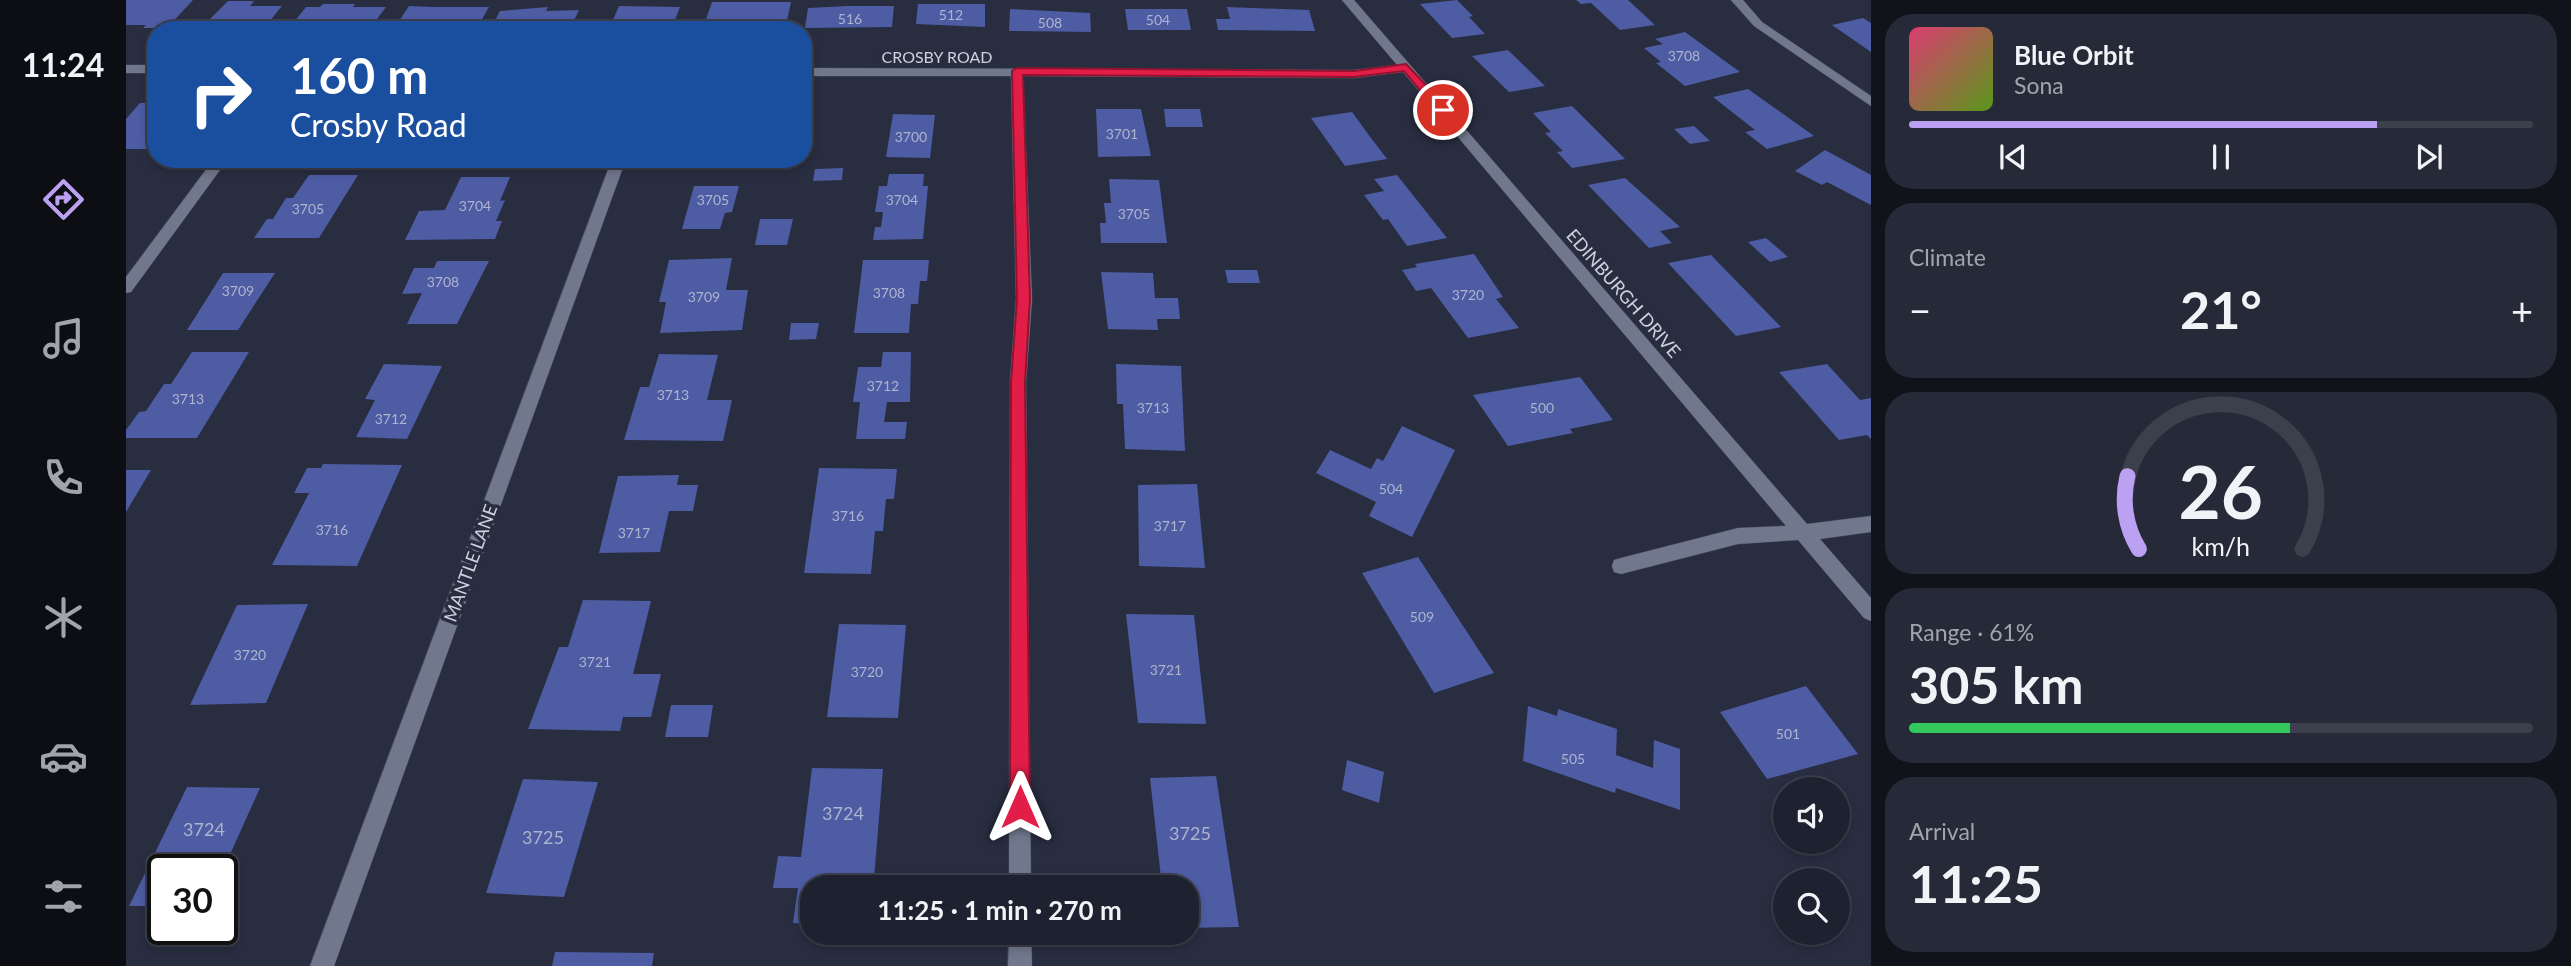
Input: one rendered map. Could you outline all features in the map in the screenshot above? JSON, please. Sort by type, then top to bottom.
[{"type":"street","name":"EDINBURGH DRIVE","points":[[1348,0],[1871,612]]},
{"type":"street","points":[[1737,0],[1758,24],[1871,102]]},
{"type":"street","name":"CROSBY ROAD","points":[[812,72],[1354,74],[1406,68]]},
{"type":"street","points":[[126,69],[147,69]]},
{"type":"street","points":[[1017,71],[1024,286],[1018,382],[1020,875]]},
{"type":"street","points":[[126,288],[214,168]]},
{"type":"street","name":"MANTLE LANE","points":[[322,966],[616,168]]},
{"type":"street","points":[[1621,566],[1712,541],[1871,524]]},
{"type":"street","points":[[1020,945],[1020,966]]},
{"type":"building","points":[[126,0],[193,0],[174,21],[147,21],[147,28],[143,28],[146,25],[126,25]]},
{"type":"building","points":[[1457,0],[1473,16],[1469,17],[1485,34],[1452,38],[1420,4]]},
{"type":"building","points":[[1576,0],[1628,0],[1655,25],[1620,30],[1591,3],[1581,4]]},
{"type":"building","points":[[228,1],[254,1],[250,6],[282,6],[270,21],[208,21]]},
{"type":"building","points":[[712,2],[791,2],[787,21],[705,21]]},
{"type":"building","points":[[323,4],[355,4],[353,7],[386,7],[376,21],[295,21],[306,7],[320,7]]},
{"type":"building","points":[[918,4],[985,4],[985,27],[916,24]]},
{"type":"building","points":[[409,6],[489,7],[481,21],[399,21]]},
{"type":"building","points":[[619,6],[680,7],[675,21],[613,21]]},
{"type":"building","points":[[894,6],[892,27],[812,28],[812,21],[806,21],[808,8]]},
{"type":"building","points":[[548,7],[546,11],[579,10],[574,21],[495,21],[500,11]]},
{"type":"building","points":[[1227,7],[1309,10],[1315,31],[1218,30],[1216,19],[1230,19]]},
{"type":"building","points":[[1010,9],[1090,13],[1091,32],[1009,31]]},
{"type":"building","points":[[1125,9],[1187,9],[1191,30],[1128,30]]},
{"type":"building","points":[[1863,18],[1871,23],[1871,52],[1832,25]]},
{"type":"building","points":[[1685,32],[1740,72],[1685,86],[1656,63],[1661,62],[1644,48],[1663,44],[1655,39]]},
{"type":"building","points":[[1508,50],[1545,86],[1509,92],[1472,56]]},
{"type":"building","points":[[1748,89],[1814,136],[1767,149],[1745,132],[1755,130],[1713,97]]},
{"type":"building","points":[[140,103],[147,103],[147,149],[126,149],[126,119]]},
{"type":"building","points":[[1572,106],[1625,159],[1572,168],[1557,152],[1563,151],[1545,133],[1551,132],[1533,113]]},
{"type":"building","points":[[1096,109],[1141,109],[1151,156],[1098,157]]},
{"type":"building","points":[[1164,109],[1200,109],[1203,127],[1166,127]]},
{"type":"building","points":[[1352,112],[1387,159],[1345,166],[1311,118]]},
{"type":"building","points":[[893,114],[935,115],[930,158],[886,157]]},
{"type":"building","points":[[1694,126],[1710,141],[1690,144],[1674,129]]},
{"type":"building","points":[[1825,150],[1871,175],[1871,205],[1827,182],[1822,185],[1795,171]]},
{"type":"building","points":[[843,168],[842,180],[813,181],[815,169]]},
{"type":"building","points":[[889,174],[924,174],[923,186],[928,186],[923,239],[873,240],[875,227],[881,227],[883,212],[875,212],[879,186],[887,186]]},
{"type":"building","points":[[309,175],[358,175],[319,238],[254,238],[267,219],[273,219],[286,198],[293,198]]},
{"type":"building","points":[[1397,175],[1447,238],[1407,246],[1388,219],[1383,220],[1364,195],[1384,191],[1374,179]]},
{"type":"building","points":[[461,177],[510,177],[500,201],[505,200],[496,221],[502,221],[495,239],[405,240],[419,211],[445,210]]},
{"type":"building","points":[[1625,178],[1680,227],[1660,231],[1672,243],[1649,248],[1588,185]]},
{"type":"building","points":[[1109,179],[1159,180],[1167,243],[1101,243],[1100,223],[1106,223],[1104,203],[1111,203]]},
{"type":"building","points":[[694,186],[739,186],[732,212],[725,213],[720,229],[682,229]]},
{"type":"building","points":[[760,219],[793,219],[787,245],[755,245]]},
{"type":"building","points":[[1766,238],[1788,257],[1770,262],[1748,242]]},
{"type":"building","points":[[1474,254],[1503,297],[1496,299],[1519,328],[1468,338],[1431,288],[1416,291],[1402,270],[1417,267],[1415,264]]},
{"type":"building","points":[[1711,255],[1781,327],[1736,336],[1668,263]]},
{"type":"building","points":[[732,258],[726,290],[748,290],[742,330],[660,333],[666,302],[659,302],[669,260]]},
{"type":"building","points":[[863,260],[929,260],[927,281],[920,281],[918,304],[911,304],[909,333],[854,333]]},
{"type":"building","points":[[437,261],[489,261],[457,324],[407,324],[422,293],[402,294],[414,268],[434,268]]},
{"type":"building","points":[[1225,270],[1257,270],[1260,283],[1228,283]]},
{"type":"building","points":[[1101,272],[1153,273],[1155,298],[1178,298],[1180,319],[1157,319],[1158,330],[1108,329]]},
{"type":"building","points":[[223,273],[275,273],[238,330],[187,330]]},
{"type":"building","points":[[791,323],[819,323],[816,339],[789,340]]},
{"type":"building","points":[[192,352],[249,352],[197,438],[126,438],[126,430],[139,412],[146,411],[164,384],[171,384]]},
{"type":"building","points":[[883,352],[911,352],[910,402],[887,402],[884,422],[907,422],[905,439],[856,439],[860,402],[853,402],[858,367],[881,367]]},
{"type":"building","points":[[659,354],[718,355],[707,400],[732,400],[723,441],[624,440],[640,387],[649,387]]},
{"type":"building","points":[[384,364],[442,366],[407,439],[356,437],[375,400],[365,399]]},
{"type":"building","points":[[1116,364],[1181,366],[1185,451],[1125,449],[1123,404],[1117,404]]},
{"type":"building","points":[[1827,364],[1860,400],[1871,398],[1871,439],[1867,435],[1839,440],[1779,372]]},
{"type":"building","points":[[1580,377],[1613,420],[1570,429],[1573,433],[1508,446],[1473,395]]},
{"type":"building","points":[[1402,426],[1455,450],[1412,537],[1369,516],[1376,502],[1316,473],[1330,450],[1371,469],[1377,458],[1383,461]]},
{"type":"building","points":[[323,464],[402,465],[357,566],[272,565],[309,493],[294,493],[307,468],[321,468]]},
{"type":"building","points":[[819,468],[897,469],[894,499],[886,499],[883,531],[875,531],[871,574],[804,573]]},
{"type":"building","points":[[126,470],[151,470],[126,512]]},
{"type":"building","points":[[679,475],[677,485],[698,485],[693,511],[669,511],[660,552],[599,553],[618,476]]},
{"type":"building","points":[[1197,484],[1205,568],[1139,566],[1138,485]]},
{"type":"building","points":[[1418,557],[1494,673],[1434,693],[1362,573]]},
{"type":"building","points":[[583,600],[651,601],[633,674],[661,674],[651,717],[623,717],[620,731],[528,729],[559,647],[568,647]]},
{"type":"building","points":[[308,604],[266,703],[190,705],[237,605]]},
{"type":"building","points":[[1126,614],[1194,615],[1206,724],[1138,723]]},
{"type":"building","points":[[839,624],[906,625],[898,718],[827,717]]},
{"type":"building","points":[[1806,686],[1858,754],[1767,779],[1720,712]]},
{"type":"building","points":[[671,705],[713,705],[708,737],[665,737]]},
{"type":"building","points":[[1528,706],[1557,716],[1558,709],[1617,729],[1616,755],[1653,768],[1654,740],[1680,749],[1680,810],[1616,788],[1615,793],[1523,761]]},
{"type":"building","points":[[1347,760],[1384,772],[1379,803],[1342,790]]},
{"type":"building","points":[[812,768],[883,769],[874,875],[800,875],[800,923],[793,923],[798,888],[773,888],[778,856],[801,857]]},
{"type":"building","points":[[1216,776],[1239,927],[1199,928],[1199,875],[1161,875],[1150,778]]},
{"type":"building","points":[[523,779],[598,782],[564,897],[486,893]]},
{"type":"building","points":[[187,787],[260,788],[230,854],[154,854]]},
{"type":"building","points":[[147,869],[147,906],[129,906]]},
{"type":"building","points":[[555,952],[654,953],[652,966],[552,966]]},
{"type":"route","points":[[1020,807],[1018,382],[1024,299],[1023,185],[1017,71],[1354,74],[1406,68],[1443,110]]}]
